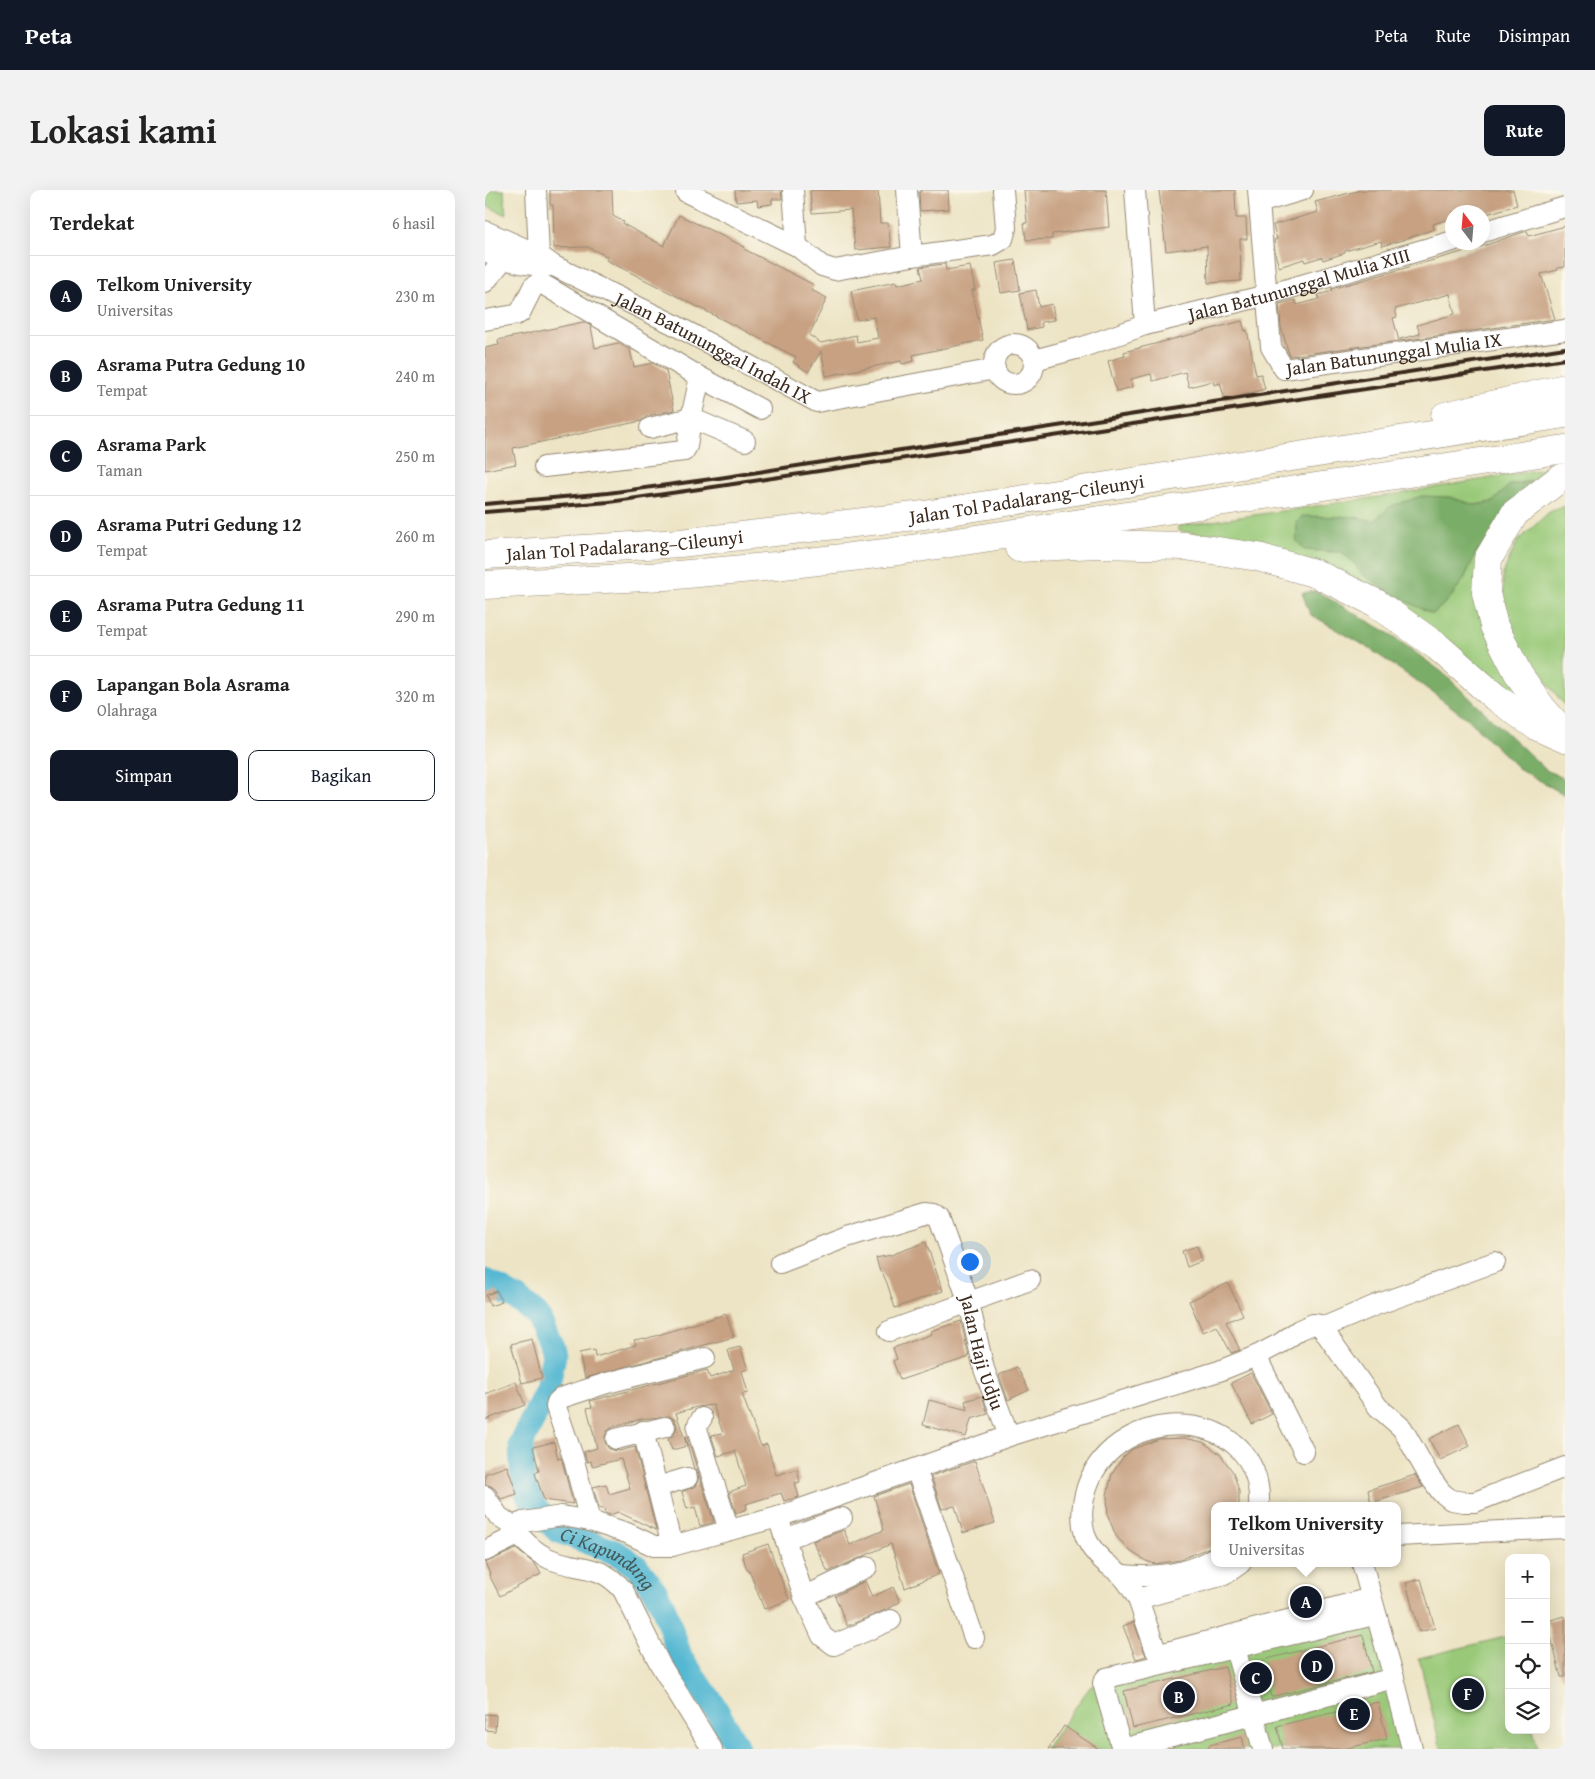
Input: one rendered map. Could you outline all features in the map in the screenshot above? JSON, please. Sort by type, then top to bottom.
[{"type":"highway","points":[[1304,454],[1355,436],[1565,388]]},
{"type":"highway","name":"Jalan Tol Padalarang–Cileunyi","points":[[485,555],[680,543],[924,515],[1565,414]]},
{"type":"highway","name":"Jalan Tol Padalarang–Cileunyi","points":[[485,585],[666,576],[885,553],[1565,449]]},
{"type":"highway","points":[[1565,477],[1559,479],[1515,513],[1488,559],[1486,593],[1494,626],[1519,675],[1542,708],[1565,734]]},
{"type":"highway","points":[[885,553],[1096,544],[1185,546],[1267,560],[1317,574],[1376,603],[1438,647],[1536,726],[1565,739]]},
{"type":"street","points":[[522,190],[528,258]]},
{"type":"street","points":[[528,258],[536,190]]},
{"type":"street","points":[[685,190],[797,246],[822,266],[835,270],[912,256],[993,245],[1003,239],[1006,228],[1003,190]]},
{"type":"street","points":[[793,190],[797,246]]},
{"type":"street","points":[[907,190],[912,256]]},
{"type":"street","points":[[1034,360],[1145,325],[1135,190]]},
{"type":"street","points":[[1259,196],[1303,190]]},
{"type":"street","name":"Jalan Batununggal Mulia IX","points":[[1259,196],[1271,346],[1284,369],[1565,330]]},
{"type":"street","points":[[1490,230],[1565,207]]},
{"type":"street","name":"Jalan Batununggal Indah IX","points":[[485,231],[528,258],[671,323],[817,402],[995,369]]},
{"type":"street","name":"Jalan Batununggal Mulia XIII","points":[[1145,325],[1267,295],[1445,243]]},
{"type":"street","name":"Jalan Batununggal Indah IX","points":[[485,251],[528,258]]},
{"type":"street","points":[[485,282],[528,258]]},
{"type":"street","points":[[485,308],[485,319],[515,316],[520,313],[533,286],[537,284],[544,285],[760,409]]},
{"type":"street","points":[[656,350],[671,323]]},
{"type":"street","points":[[544,467],[683,451],[687,446],[691,418],[693,372],[703,341]]},
{"type":"street","points":[[1010,345],[1023,346],[1028,349],[1034,360],[1035,366],[1030,378],[1019,384],[1006,383],[995,369],[996,356],[1004,347],[1010,345]]},
{"type":"street","points":[[650,428],[691,418],[745,441]]},
{"type":"street","name":"Jalan Haji Udju","points":[[780,1263],[847,1237],[926,1213],[934,1214],[939,1218],[969,1303],[984,1369],[1009,1436]]},
{"type":"street","points":[[1322,1328],[1376,1305],[1495,1262]]},
{"type":"street","points":[[889,1332],[1029,1280]]},
{"type":"street","points":[[485,1551],[518,1528],[562,1516],[627,1533],[654,1546],[672,1546],[778,1517],[1009,1436],[1219,1371],[1256,1356],[1308,1326],[1317,1324],[1322,1328],[1379,1407],[1402,1428],[1428,1474],[1441,1492],[1451,1500],[1475,1502],[1565,1467]]},
{"type":"street","points":[[1256,1356],[1304,1452]]},
{"type":"street","points":[[590,1522],[557,1402],[561,1398],[607,1383],[705,1358]]},
{"type":"street","points":[[702,1418],[697,1429],[729,1530]]},
{"type":"street","points":[[1259,1502],[1260,1489],[1251,1462],[1239,1448],[1221,1436],[1199,1427],[1181,1424],[1155,1427],[1133,1434],[1100,1462],[1090,1479],[1083,1501],[1082,1520],[1085,1536],[1096,1554],[1123,1575],[1138,1599],[1156,1651],[1159,1653],[1371,1608]]},
{"type":"street","points":[[616,1439],[665,1427]]},
{"type":"street","points":[[643,1431],[672,1546]]},
{"type":"street","points":[[916,1469],[974,1638]]},
{"type":"street","points":[[657,1486],[687,1478]]},
{"type":"street","points":[[485,1496],[499,1517],[518,1528],[550,1559],[603,1572],[623,1590],[660,1664],[712,1749]]},
{"type":"street","points":[[778,1517],[804,1597],[822,1636],[834,1645],[891,1620]]},
{"type":"street","points":[[785,1539],[842,1518]]},
{"type":"street","points":[[1401,1536],[1565,1528]]},
{"type":"street","points":[[1123,1575],[1141,1577],[1169,1574],[1194,1567],[1211,1559]]},
{"type":"street","points":[[804,1597],[867,1567]]},
{"type":"street","points":[[1138,1599],[1225,1575],[1236,1567]]},
{"type":"street","points":[[1363,1567],[1371,1608],[1394,1678],[1412,1749]]},
{"type":"street","points":[[1371,1608],[1235,1648],[1104,1680],[1103,1683],[1122,1749],[1394,1678]]},
{"type":"street","points":[[1235,1648],[1259,1714],[1263,1749]]},
{"type":"green space","points":[[485,190],[504,190],[506,215],[485,205]]},
{"type":"green space","points":[[1549,468],[1549,477],[1509,485],[1493,502],[1475,505],[1449,497],[1391,506],[1374,521],[1355,517],[1325,552],[1342,552],[1362,574],[1394,595],[1433,614],[1451,597],[1464,579],[1476,553],[1488,540],[1481,567],[1532,706],[1267,548],[1205,534],[1178,531],[1178,526],[1385,496]]},
{"type":"green space","points":[[1532,482],[1508,507],[1488,540],[1476,553],[1464,579],[1451,597],[1433,614],[1394,595],[1362,574],[1342,552],[1305,550],[1296,540],[1297,523],[1302,516],[1355,517],[1374,521],[1391,506],[1422,496],[1449,497],[1475,505],[1493,502],[1509,485]]},
{"type":"green space","points":[[1565,506],[1565,706],[1521,650],[1504,604],[1503,573],[1517,542],[1549,512]]},
{"type":"green space","points":[[1316,591],[1387,632],[1442,672],[1546,770],[1565,779],[1565,795],[1518,768],[1468,719],[1418,682],[1367,647],[1310,614],[1302,593]]},
{"type":"green space","points":[[1373,1617],[1406,1749],[1045,1749],[1090,1687],[1095,1684]]},
{"type":"green space","points":[[1505,1637],[1505,1734],[1534,1734],[1538,1749],[1441,1749],[1419,1658]]},
{"type":"building","points":[[550,190],[612,190],[613,216],[624,222],[623,224],[664,246],[679,215],[745,247],[744,249],[814,285],[811,290],[827,298],[809,335],[821,343],[856,335],[857,342],[878,338],[874,317],[857,320],[851,291],[896,282],[897,285],[923,279],[920,267],[945,264],[946,270],[970,266],[975,290],[972,290],[983,340],[913,355],[914,361],[902,364],[901,361],[826,376],[821,351],[808,372],[793,362],[796,357],[606,260],[608,257],[588,247],[554,248],[553,205],[550,205]]},
{"type":"building","points":[[735,190],[781,190],[782,199],[772,199],[772,204],[758,206],[757,200],[736,202]]},
{"type":"building","points":[[878,190],[880,223],[888,223],[891,247],[855,250],[851,210],[812,213],[810,191]]},
{"type":"building","points":[[921,190],[948,190],[949,209],[920,211],[919,192]]},
{"type":"building","points":[[1024,190],[1106,190],[1109,227],[1052,234],[1052,239],[1026,240],[1024,223],[1027,223]]},
{"type":"building","points":[[1159,190],[1235,190],[1236,218],[1246,218],[1247,239],[1240,239],[1241,281],[1208,283],[1207,246],[1166,251]]},
{"type":"building","points":[[1361,190],[1513,190],[1517,205],[1490,213],[1490,205],[1445,205],[1445,220],[1433,224],[1434,229],[1382,246],[1381,241],[1345,251],[1345,253],[1323,260],[1322,257],[1305,262],[1304,259],[1279,267],[1274,240],[1277,239],[1273,225],[1318,212],[1315,202]]},
{"type":"building","points":[[1565,226],[1565,267],[1541,274],[1555,319],[1401,341],[1400,339],[1420,334],[1417,325],[1455,314],[1450,294],[1395,309],[1397,317],[1393,318],[1399,341],[1290,356],[1289,354],[1281,327],[1279,304],[1295,300],[1297,305],[1319,299],[1318,295],[1332,291],[1331,289],[1469,250],[1490,250],[1490,244],[1527,231],[1529,236]]},
{"type":"building","points":[[1015,260],[1020,290],[1001,293],[996,263]]},
{"type":"building","points":[[1036,290],[1039,307],[1052,304],[1055,320],[1041,322],[1042,327],[1027,330],[1020,293]]},
{"type":"building","points":[[1242,321],[1245,331],[1247,330],[1256,375],[1261,374],[1265,389],[1225,400],[1220,383],[1214,385],[1213,381],[1189,387],[1185,372],[1153,381],[1151,374],[1131,379],[1133,387],[1116,391],[1108,361],[1125,356],[1124,352]]},
{"type":"building","points":[[583,322],[591,326],[595,348],[618,343],[630,350],[634,367],[653,363],[666,371],[674,410],[647,416],[641,421],[513,448],[516,464],[485,470],[485,348],[499,345],[498,340]]},
{"type":"building","points":[[926,1242],[943,1291],[895,1308],[876,1258],[891,1255]]},
{"type":"building","points":[[1197,1246],[1202,1261],[1187,1267],[1182,1251]]},
{"type":"building","points":[[1228,1283],[1243,1315],[1226,1322],[1240,1350],[1231,1353],[1217,1326],[1203,1332],[1189,1301]]},
{"type":"building","points":[[497,1291],[502,1302],[490,1306],[486,1295]]},
{"type":"building","points":[[726,1314],[734,1337],[585,1378],[579,1353],[594,1350],[595,1357],[636,1345],[634,1340],[645,1339]]},
{"type":"building","points":[[961,1321],[969,1357],[900,1380],[893,1361],[897,1359],[893,1348],[932,1334],[931,1331]]},
{"type":"building","points":[[532,1339],[542,1378],[522,1383],[511,1344]]},
{"type":"building","points":[[740,1347],[748,1369],[742,1371],[748,1393],[742,1394],[761,1446],[767,1444],[776,1475],[797,1469],[800,1482],[795,1483],[799,1497],[784,1501],[781,1493],[746,1504],[747,1509],[736,1513],[729,1492],[746,1486],[735,1451],[718,1456],[711,1435],[723,1433],[713,1405],[676,1413],[687,1446],[672,1450],[668,1439],[674,1435],[677,1425],[674,1419],[669,1416],[641,1419],[613,1427],[607,1431],[605,1442],[608,1448],[619,1451],[635,1447],[656,1530],[618,1512],[610,1515],[605,1513],[604,1509],[599,1508],[593,1487],[606,1484],[609,1494],[630,1488],[621,1459],[592,1466],[591,1461],[587,1462],[584,1452],[597,1448],[587,1408],[592,1407],[590,1401],[707,1370],[710,1378],[734,1370],[728,1350]]},
{"type":"building","points":[[1017,1367],[1029,1390],[1008,1400],[999,1375]]},
{"type":"building","points":[[1251,1373],[1272,1414],[1252,1424],[1231,1383]]},
{"type":"building","points":[[516,1382],[525,1405],[485,1420],[485,1394]]},
{"type":"building","points":[[982,1396],[988,1414],[971,1419],[966,1437],[923,1425],[929,1400],[968,1410],[965,1401]]},
{"type":"building","points":[[1459,1424],[1470,1446],[1440,1460],[1429,1439]]},
{"type":"building","points":[[685,1437],[687,1437],[714,1522],[700,1526],[695,1507],[687,1509],[682,1492],[695,1486],[699,1480]]},
{"type":"building","points":[[1185,1438],[1203,1442],[1220,1454],[1233,1472],[1239,1491],[1239,1502],[1211,1502],[1211,1547],[1179,1560],[1155,1564],[1130,1551],[1116,1536],[1108,1516],[1107,1495],[1112,1474],[1123,1457],[1133,1449],[1159,1439]]},
{"type":"building","points":[[554,1442],[558,1459],[561,1458],[562,1460],[573,1504],[544,1500],[535,1473],[539,1471],[533,1447]]},
{"type":"building","points":[[975,1461],[995,1523],[963,1533],[955,1506],[942,1509],[931,1476]]},
{"type":"building","points":[[507,1466],[517,1494],[501,1499],[495,1489],[485,1484],[485,1474]]},
{"type":"building","points":[[1415,1475],[1423,1487],[1374,1502],[1371,1502],[1368,1490]]},
{"type":"building","points":[[909,1484],[939,1574],[905,1588],[891,1544],[828,1572],[813,1541],[844,1530],[850,1545],[884,1530],[874,1496]]},
{"type":"building","points":[[768,1544],[789,1600],[764,1609],[749,1570],[747,1570],[742,1553]]},
{"type":"building","points":[[516,1549],[536,1565],[541,1574],[500,1596],[485,1563]]},
{"type":"building","points":[[1421,1579],[1435,1628],[1419,1632],[1406,1583]]},
{"type":"building","points":[[865,1581],[872,1597],[893,1587],[900,1602],[847,1626],[835,1596]]},
{"type":"building","points":[[1565,1616],[1565,1677],[1561,1677],[1550,1633],[1550,1620]]},
{"type":"building","points":[[1134,1622],[1146,1656],[1136,1659],[1123,1626]]},
{"type":"building","points":[[1363,1635],[1372,1672],[1271,1697],[1263,1660]]},
{"type":"building","points":[[1225,1667],[1234,1704],[1133,1728],[1124,1691]]},
{"type":"building","points":[[1378,1702],[1387,1739],[1343,1749],[1283,1749],[1277,1726]]},
{"type":"building","points":[[485,1714],[496,1715],[495,1731],[485,1730]]},
{"type":"building","points":[[1064,1726],[1099,1749],[1048,1749]]},
{"type":"building","points":[[1242,1737],[1245,1749],[1209,1749],[1209,1745]]},
{"type":"waterway","name":"Ci Kapundung","points":[[485,1281],[516,1298],[537,1315],[554,1355],[547,1390],[521,1444],[523,1485],[535,1508],[557,1530],[617,1553],[637,1567],[655,1591],[663,1606],[681,1659],[711,1701],[738,1749]]},
{"type":"railway","points":[[485,504],[608,493],[719,478],[1565,348]]},
{"type":"railway","points":[[485,512],[609,502],[1565,359]]},
{"type":"place","name":"Telkom University","points":[[1306,1602]]},
{"type":"place","name":"Asrama Putri Gedung 12","points":[[1317,1666]]},
{"type":"place","name":"Asrama Park","points":[[1256,1678]]},
{"type":"place","name":"Lapangan Bola Asrama","points":[[1468,1694]]},
{"type":"place","name":"Asrama Putra Gedung 10","points":[[1179,1697]]},
{"type":"place","name":"Asrama Putra Gedung 11","points":[[1354,1714]]}]
